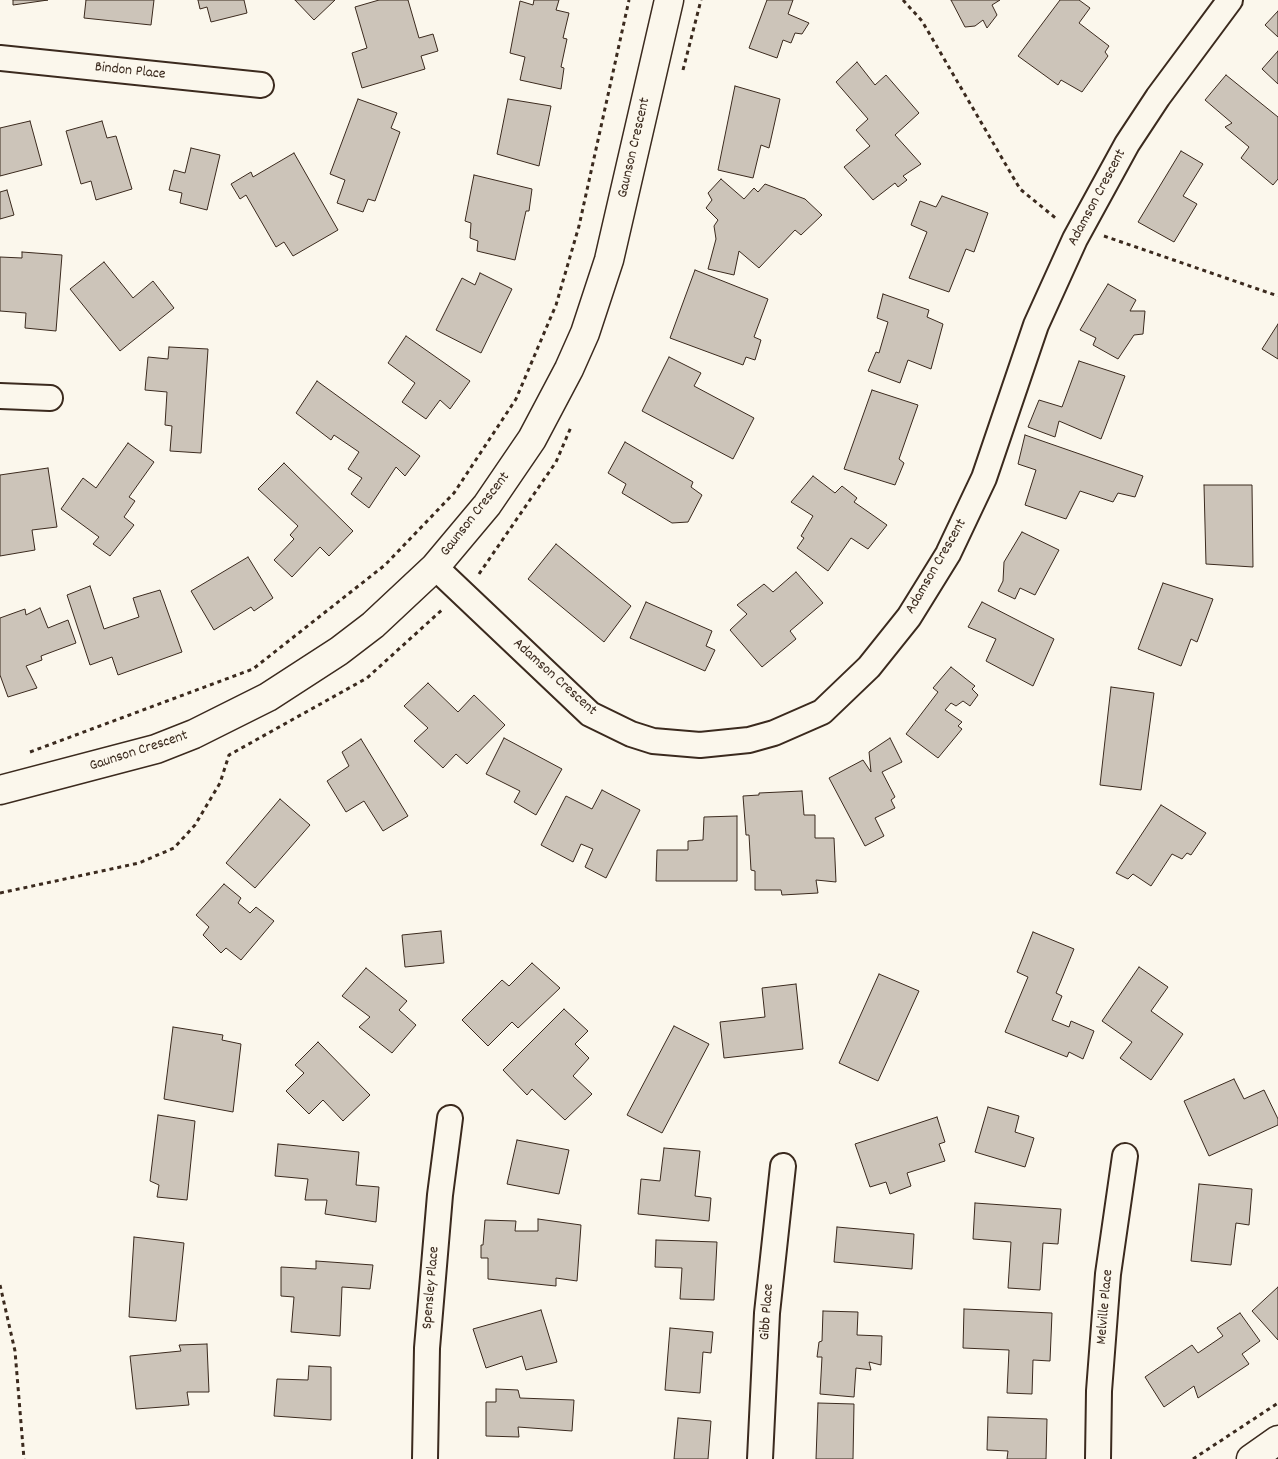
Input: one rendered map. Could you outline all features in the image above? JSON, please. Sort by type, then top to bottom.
[{"type":"street","name":"Gaunson Crescent","points":[[2,788],[44,780],[156,749],[194,734],[268,697],[352,641],[435,567],[487,506],[532,439],[569,370],[585,333],[609,260],[668,0]]},
{"type":"street","name":"Adamson Crescent","points":[[435,567],[590,714],[631,734],[652,741],[700,745],[730,742],[774,733],[822,712],[869,667],[909,617],[948,554],[984,478],[1036,325],[1081,228],[1127,144],[1158,96],[1230,0]]},
{"type":"street","name":"Bindon Place","points":[[0,58],[261,85]]},
{"type":"street","points":[[0,396],[50,398]]},
{"type":"street","name":"Spensley Place","points":[[425,1459],[427,1348],[440,1195],[450,1118]]},
{"type":"street","name":"Melville Place","points":[[1098,1459],[1098,1391],[1108,1274],[1125,1156]]},
{"type":"street","name":"Gibb Place","points":[[760,1459],[767,1313],[783,1166]]},
{"type":"street","points":[[1251,1459],[1278,1440]]},
{"type":"path","points":[[24,754],[253,669],[385,565],[454,492],[516,399],[556,305],[580,226],[628,0]]},
{"type":"path","points":[[903,0],[922,21],[1020,189],[1053,219],[1278,296]]},
{"type":"path","points":[[0,893],[139,863],[174,848]]},
{"type":"path","points":[[0,1285],[15,1351],[24,1459]]},
{"type":"path","points":[[1193,1459],[1278,1403]]},
{"type":"building","points":[[13,0],[48,0],[13,5]]},
{"type":"building","points":[[86,0],[154,0],[151,25],[84,18]]},
{"type":"building","points":[[198,0],[244,0],[247,13],[211,22],[207,7],[200,9]]},
{"type":"building","points":[[295,0],[335,0],[314,20]]},
{"type":"building","points":[[379,0],[408,0],[419,38],[433,34],[438,51],[421,56],[425,69],[362,88],[352,53],[367,48],[355,7]]},
{"type":"building","points":[[534,0],[559,0],[556,10],[569,13],[563,38],[567,39],[561,67],[564,68],[561,89],[520,80],[525,57],[510,53],[520,1],[533,5]]},
{"type":"building","points":[[767,0],[793,0],[788,14],[809,23],[802,34],[795,33],[791,43],[783,40],[777,58],[749,48]]},
{"type":"building","points":[[951,0],[1000,0],[992,5],[997,15],[987,28],[983,20],[975,26],[965,27]]},
{"type":"building","points":[[1060,0],[1079,0],[1090,8],[1079,23],[1109,46],[1105,52],[1108,56],[1082,92],[1061,80],[1058,85],[1018,56]]},
{"type":"building","points":[[1278,11],[1278,37],[1265,25]]},
{"type":"building","points":[[1278,51],[1278,84],[1262,69]]},
{"type":"building","points":[[857,62],[875,85],[886,75],[919,113],[895,135],[921,164],[903,176],[907,180],[898,187],[895,183],[873,200],[844,167],[870,146],[856,130],[868,119],[836,82]]},
{"type":"building","points":[[1226,75],[1278,117],[1278,179],[1273,185],[1241,158],[1249,147],[1225,127],[1232,123],[1205,100]]},
{"type":"building","points":[[735,86],[780,99],[769,148],[761,145],[753,178],[718,170]]},
{"type":"building","points":[[358,99],[397,113],[391,128],[400,132],[375,201],[368,199],[363,212],[337,203],[345,180],[330,174]]},
{"type":"building","points":[[508,99],[551,106],[539,166],[497,154]]},
{"type":"building","points":[[30,121],[42,165],[0,176],[0,128]]},
{"type":"building","points":[[102,121],[107,138],[116,136],[132,189],[96,200],[91,181],[81,184],[66,131]]},
{"type":"building","points":[[191,148],[220,155],[207,210],[180,203],[182,193],[169,190],[174,170],[185,173]]},
{"type":"building","points":[[1181,151],[1203,164],[1183,196],[1197,204],[1174,242],[1138,222]]},
{"type":"building","points":[[294,153],[338,230],[293,256],[284,242],[276,247],[246,195],[240,199],[231,184],[251,172],[253,177]]},
{"type":"building","points":[[474,175],[532,189],[529,211],[526,211],[515,260],[477,251],[478,241],[470,238],[471,223],[465,221]]},
{"type":"building","points":[[721,179],[744,199],[754,188],[758,192],[765,184],[805,199],[822,215],[801,235],[795,230],[759,268],[739,251],[734,275],[708,269],[716,239],[714,226],[718,220],[706,208],[712,200],[708,193]]},
{"type":"building","points":[[7,190],[14,215],[0,219],[0,192]]},
{"type":"building","points":[[942,196],[988,213],[974,252],[966,249],[949,292],[909,278],[927,232],[911,225],[920,201],[936,207]]},
{"type":"building","points":[[22,252],[62,255],[56,331],[25,328],[26,313],[0,311],[0,257],[22,258]]},
{"type":"building","points":[[104,262],[133,298],[153,281],[174,308],[120,351],[70,289]]},
{"type":"building","points":[[695,270],[768,299],[754,337],[761,340],[755,360],[746,357],[743,365],[670,338]]},
{"type":"building","points":[[480,273],[512,289],[481,353],[436,330],[462,278],[475,285]]},
{"type":"building","points":[[1108,284],[1136,300],[1130,311],[1145,311],[1143,334],[1134,335],[1118,359],[1093,345],[1096,338],[1080,330]]},
{"type":"building","points":[[883,294],[929,310],[927,317],[943,324],[931,369],[908,360],[900,383],[868,371],[876,352],[879,353],[888,322],[877,318]]},
{"type":"building","points":[[1278,324],[1278,359],[1262,349]]},
{"type":"building","points":[[406,336],[470,381],[450,409],[440,400],[426,419],[402,402],[415,383],[388,363]]},
{"type":"building","points":[[169,347],[208,349],[201,453],[170,451],[172,426],[165,425],[167,392],[145,390],[148,357],[168,359]]},
{"type":"building","points":[[669,357],[701,373],[694,386],[754,418],[733,459],[642,411]]},
{"type":"building","points":[[1079,361],[1125,376],[1101,439],[1059,421],[1055,437],[1028,427],[1039,400],[1062,407]]},
{"type":"building","points":[[317,381],[420,456],[405,476],[396,467],[369,508],[351,494],[362,478],[348,469],[359,452],[334,435],[331,440],[296,413]]},
{"type":"building","points":[[872,390],[918,405],[899,459],[904,463],[895,485],[844,469]]},
{"type":"building","points":[[1025,435],[1143,476],[1135,497],[1118,493],[1113,502],[1080,491],[1066,519],[1025,505],[1036,470],[1018,464]]},
{"type":"building","points":[[625,442],[693,482],[691,487],[702,495],[688,522],[672,523],[622,493],[626,484],[608,473]]},
{"type":"building","points":[[128,443],[154,462],[129,497],[135,501],[124,517],[134,525],[110,556],[93,544],[99,537],[61,509],[83,478],[96,488]]},
{"type":"building","points":[[284,463],[353,531],[329,556],[320,547],[292,577],[274,560],[294,539],[290,535],[298,526],[258,489]]},
{"type":"building","points":[[48,468],[57,527],[32,530],[35,550],[0,556],[0,475]]},
{"type":"building","points":[[813,476],[835,493],[842,486],[857,498],[854,502],[887,525],[868,549],[851,538],[828,571],[797,548],[804,538],[801,536],[813,516],[791,502]]},
{"type":"building","points":[[1204,485],[1252,485],[1253,567],[1206,564]]},
{"type":"building","points":[[1022,532],[1059,550],[1035,595],[1020,588],[1015,599],[998,591],[1003,581],[1004,562]]},
{"type":"building","points":[[556,544],[631,606],[604,642],[528,579]]},
{"type":"building","points":[[248,557],[273,598],[254,611],[251,607],[214,630],[191,591]]},
{"type":"building","points":[[796,572],[823,603],[790,631],[796,639],[762,667],[730,630],[747,614],[737,605],[764,584],[773,592]]},
{"type":"building","points":[[1163,583],[1213,599],[1197,642],[1191,639],[1181,666],[1138,649]]},
{"type":"building","points":[[90,586],[104,629],[139,617],[133,598],[160,590],[182,652],[118,675],[112,657],[90,665],[67,595]]},
{"type":"building","points":[[646,602],[712,631],[706,646],[715,650],[705,671],[630,638]]},
{"type":"building","points":[[982,602],[1054,639],[1033,686],[986,661],[996,639],[968,627]]},
{"type":"building","points":[[40,608],[48,628],[68,620],[76,643],[41,656],[42,660],[26,666],[37,688],[8,697],[0,675],[0,618],[25,609],[26,615]]},
{"type":"building","points":[[951,667],[975,686],[972,689],[978,695],[970,706],[963,701],[956,706],[951,703],[945,710],[962,722],[958,726],[962,729],[938,758],[906,734],[938,692],[933,688]]},
{"type":"building","points":[[428,683],[458,712],[474,695],[505,725],[467,764],[456,754],[443,768],[414,741],[428,728],[404,706]]},
{"type":"building","points":[[1111,687],[1154,693],[1141,790],[1100,785]]},
{"type":"building","points":[[504,738],[562,769],[536,815],[514,802],[520,791],[486,774]]},
{"type":"building","points":[[890,738],[902,762],[882,772],[895,797],[891,800],[895,808],[875,818],[884,836],[865,846],[829,778],[863,760],[871,772],[869,752]]},
{"type":"building","points":[[361,739],[408,816],[383,831],[364,801],[346,812],[327,781],[349,766],[342,752]]},
{"type":"building","points":[[602,790],[640,810],[606,878],[585,867],[593,849],[581,844],[573,862],[541,845],[566,796],[592,809]]},
{"type":"building","points":[[802,791],[804,815],[815,815],[815,838],[834,838],[836,882],[816,880],[818,893],[782,895],[781,890],[755,890],[755,871],[751,870],[749,835],[746,835],[743,796],[759,795],[759,793]]},
{"type":"building","points":[[280,799],[310,825],[255,888],[226,863]]},
{"type":"building","points":[[1161,805],[1206,833],[1191,855],[1187,853],[1182,859],[1172,854],[1151,886],[1133,874],[1128,879],[1116,873]]},
{"type":"building","points":[[737,816],[737,881],[656,881],[657,850],[688,850],[688,841],[703,840],[704,817]]},
{"type":"building","points":[[224,884],[241,898],[238,903],[250,913],[256,907],[274,921],[241,960],[226,948],[221,953],[203,935],[209,927],[196,915]]},
{"type":"building","points":[[441,931],[444,963],[405,967],[402,935]]},
{"type":"building","points":[[1033,932],[1074,949],[1056,993],[1062,996],[1052,1020],[1069,1027],[1071,1021],[1094,1031],[1083,1059],[1069,1052],[1067,1057],[1005,1032],[1028,977],[1017,972]]},
{"type":"building","points":[[532,963],[560,988],[518,1028],[512,1022],[488,1046],[462,1020],[502,980],[509,986]]},
{"type":"building","points":[[1139,967],[1168,987],[1151,1011],[1183,1034],[1151,1080],[1120,1058],[1132,1042],[1102,1021]]},
{"type":"building","points":[[366,968],[407,1001],[399,1010],[416,1025],[392,1053],[359,1027],[370,1017],[342,996]]},
{"type":"building","points":[[879,974],[919,991],[878,1081],[839,1063]]},
{"type":"building","points":[[796,984],[803,1049],[724,1058],[720,1022],[765,1017],[762,988]]},
{"type":"building","points":[[564,1009],[588,1031],[575,1044],[589,1058],[573,1076],[592,1094],[565,1120],[532,1089],[527,1095],[503,1070]]},
{"type":"building","points":[[674,1026],[709,1044],[662,1133],[627,1115]]},
{"type":"building","points":[[173,1027],[223,1035],[222,1040],[241,1044],[233,1112],[164,1099]]},
{"type":"building","points":[[318,1042],[370,1095],[343,1121],[323,1100],[309,1114],[286,1091],[304,1073],[295,1065]]},
{"type":"building","points":[[1234,1079],[1244,1099],[1264,1090],[1278,1119],[1278,1125],[1209,1156],[1184,1101]]},
{"type":"building","points":[[988,1107],[1019,1116],[1015,1132],[1034,1138],[1025,1167],[975,1152]]},
{"type":"building","points":[[158,1115],[195,1121],[187,1200],[157,1197],[159,1185],[150,1181]]},
{"type":"building","points":[[937,1117],[945,1142],[939,1144],[945,1161],[907,1173],[911,1186],[890,1194],[886,1182],[870,1187],[855,1144]]},
{"type":"building","points":[[517,1140],[569,1150],[559,1194],[507,1184]]},
{"type":"building","points":[[278,1144],[359,1152],[356,1185],[379,1187],[376,1222],[325,1214],[327,1200],[305,1200],[308,1179],[275,1176]]},
{"type":"building","points":[[664,1148],[700,1151],[695,1196],[711,1198],[709,1221],[638,1214],[641,1179],[660,1181]]},
{"type":"building","points":[[1199,1184],[1252,1189],[1249,1225],[1236,1223],[1231,1265],[1191,1261]]},
{"type":"building","points":[[975,1203],[1061,1209],[1058,1244],[1043,1243],[1040,1290],[1008,1288],[1011,1242],[973,1239]]},
{"type":"building","points":[[538,1219],[581,1225],[577,1281],[556,1278],[556,1286],[488,1279],[488,1258],[481,1258],[485,1220],[516,1221],[515,1231],[538,1231]]},
{"type":"building","points":[[837,1227],[914,1234],[912,1269],[834,1262]]},
{"type":"building","points":[[134,1237],[184,1243],[176,1321],[129,1317]]},
{"type":"building","points":[[656,1240],[717,1242],[714,1300],[680,1299],[682,1268],[655,1267]]},
{"type":"building","points":[[316,1261],[373,1265],[370,1289],[342,1287],[340,1336],[291,1332],[294,1297],[281,1296],[281,1267],[316,1269]]},
{"type":"building","points":[[1278,1287],[1278,1340],[1252,1311]]},
{"type":"building","points":[[964,1309],[1052,1313],[1050,1361],[1033,1360],[1032,1394],[1007,1393],[1009,1350],[963,1348]]},
{"type":"building","points":[[541,1310],[557,1362],[526,1370],[522,1356],[486,1368],[473,1329]]},
{"type":"building","points":[[823,1311],[858,1312],[857,1335],[882,1336],[881,1365],[869,1362],[871,1370],[856,1368],[854,1397],[820,1394],[822,1357],[817,1357],[819,1342],[822,1341]]},
{"type":"building","points":[[1240,1313],[1260,1341],[1242,1354],[1249,1364],[1198,1398],[1194,1386],[1164,1407],[1145,1377],[1192,1345],[1198,1353],[1223,1336],[1217,1328]]},
{"type":"building","points":[[670,1328],[713,1332],[711,1353],[703,1352],[700,1393],[665,1390]]},
{"type":"building","points":[[207,1344],[209,1392],[187,1392],[189,1405],[136,1409],[130,1356],[181,1351],[179,1345]]},
{"type":"building","points":[[309,1366],[331,1367],[331,1420],[274,1416],[277,1379],[308,1380]]},
{"type":"building","points":[[496,1389],[518,1390],[520,1398],[574,1400],[572,1431],[518,1427],[519,1437],[486,1436],[486,1402],[496,1402]]},
{"type":"building","points":[[818,1403],[854,1404],[853,1459],[816,1459]]},
{"type":"building","points":[[988,1417],[1047,1419],[1046,1459],[1007,1459],[1008,1451],[987,1450]]},
{"type":"building","points":[[678,1418],[711,1421],[708,1459],[674,1459]]}]
